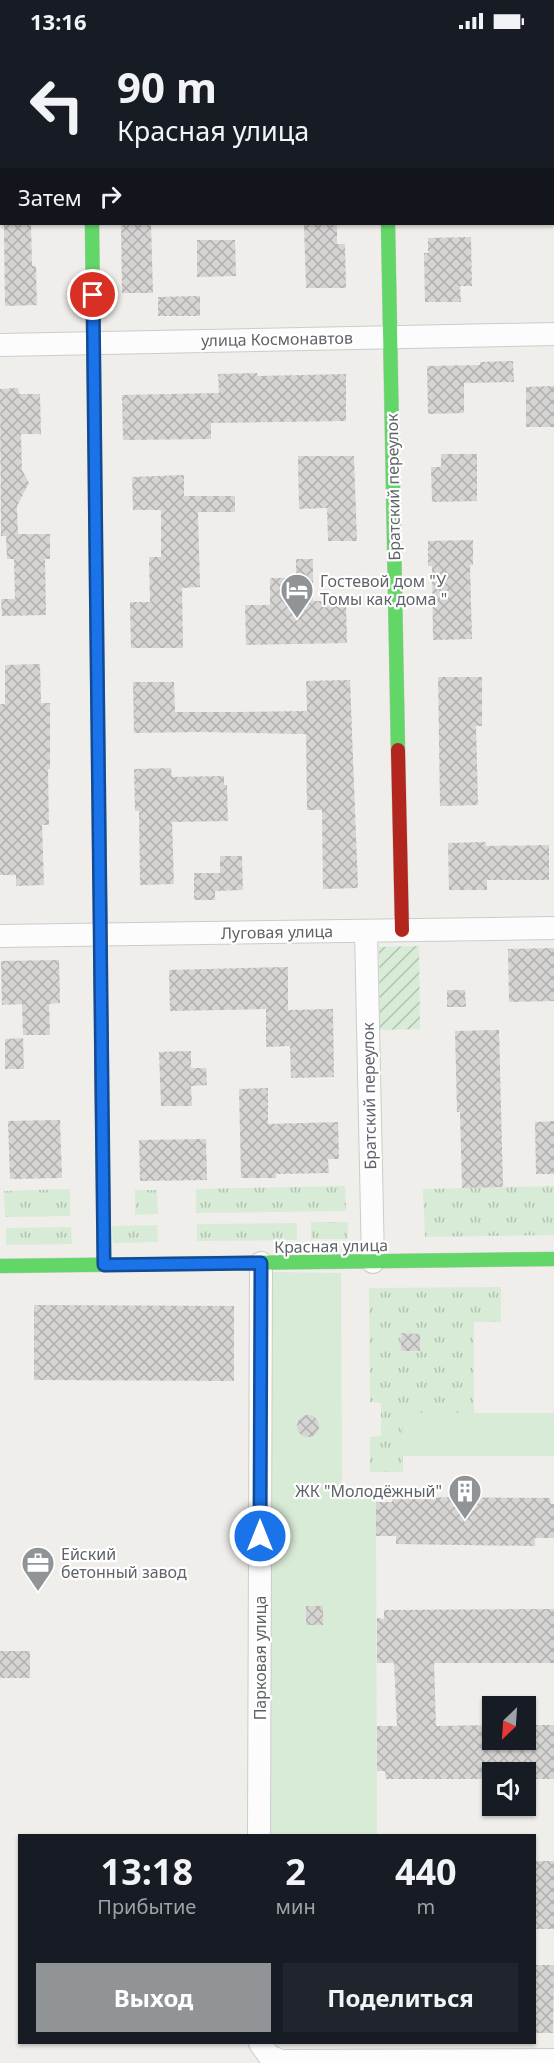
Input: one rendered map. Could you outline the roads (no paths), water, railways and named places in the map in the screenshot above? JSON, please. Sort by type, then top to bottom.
[{"type":"street","points":[[92,225],[104,1265]]},
{"type":"street","name":"Братский переулок","points":[[388,225],[402,930]]},
{"type":"street","name":"улица Космонавтов","points":[[0,345],[554,334]]},
{"type":"street","name":"Луговая улица","points":[[0,936],[554,928]]},
{"type":"street","name":"Братский переулок","points":[[366,931],[373,1262]]},
{"type":"street","name":"Красная улица","points":[[0,1266],[554,1259]]},
{"type":"street","name":"Парковая улица","points":[[260,1834],[261,1263]]},
{"type":"street","points":[[261,2044],[269,2056],[281,2061],[554,2060]]},
{"type":"place","name":"Гостевой дом \"У Томы как дома \"","points":[[297,619]]},
{"type":"place","name":"ЖК \"Молодёжный\"","points":[[465,1520]]},
{"type":"place","name":"Ейский бетонный завод","points":[[38,1592]]}]
